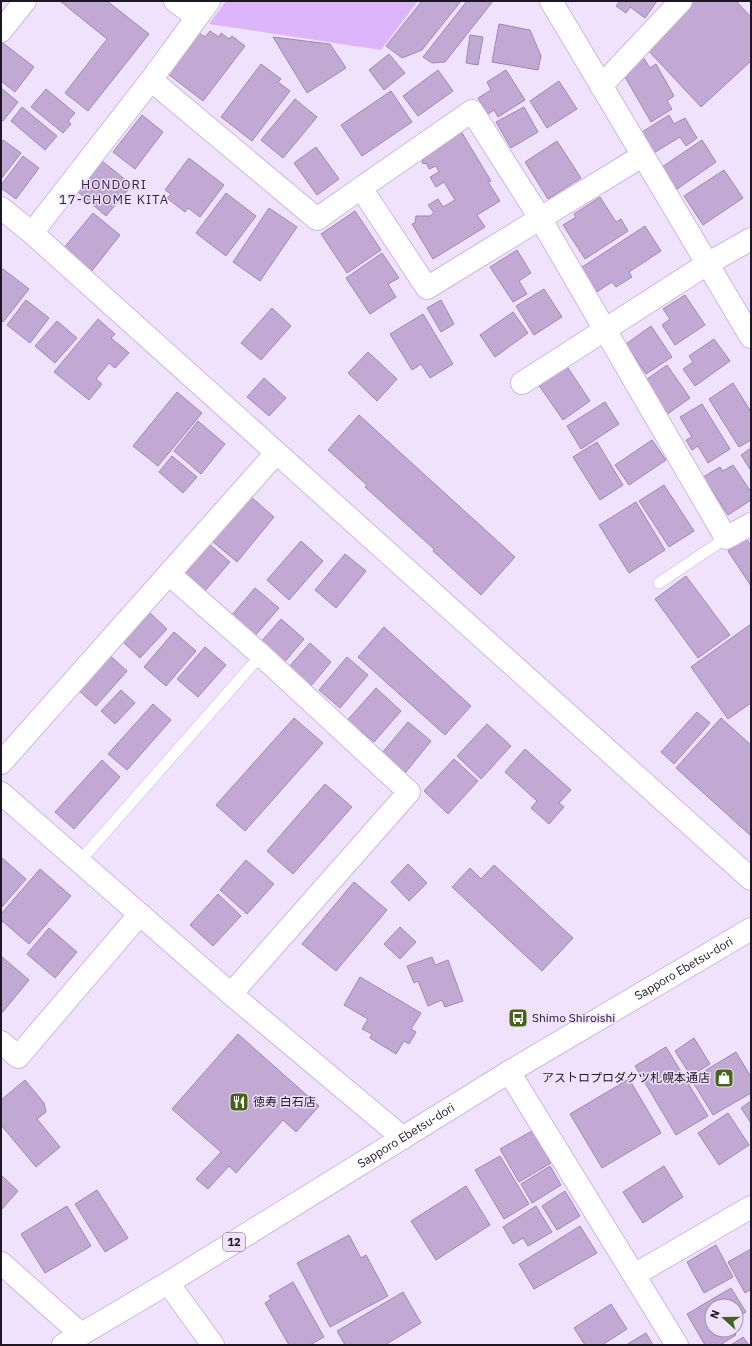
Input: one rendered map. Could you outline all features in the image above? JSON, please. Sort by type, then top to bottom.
[{"type":"main road","points":[[1,31],[25,1]]},
{"type":"main road","points":[[32,232],[152,80],[203,9],[175,1]]},
{"type":"main road","points":[[551,1],[751,337]]},
{"type":"main road","points":[[601,86],[681,1]]},
{"type":"main road","points":[[152,80],[317,219],[472,111],[540,218],[726,538],[751,524]]},
{"type":"main road","points":[[361,188],[427,288],[642,156]]},
{"type":"main road","points":[[1,208],[32,232],[751,879]]},
{"type":"main road","points":[[522,383],[707,264],[751,239]]},
{"type":"main road","points":[[1,763],[276,453]]},
{"type":"main road","points":[[169,574],[409,792],[231,994]]},
{"type":"main road","points":[[1,793],[231,994],[403,1138]]},
{"type":"main road","points":[[1,1042],[18,1057],[140,914]]},
{"type":"main road","name":"Sapporo Ebetsu-dori","points":[[70,1342],[509,1072],[751,929]]},
{"type":"main road","points":[[509,1072],[677,1345]]},
{"type":"main road","points":[[634,1275],[751,1207]]},
{"type":"main road","points":[[1,1263],[70,1342]]},
{"type":"main road","points":[[168,1283],[213,1345]]},
{"type":"lane","points":[[659,583],[726,538]]},
{"type":"lane","points":[[79,862],[261,656]]},
{"type":"shaded area","points":[[226,1],[418,1],[381,50],[209,24]]},
{"type":"building","points":[[60,1],[107,1],[149,34],[88,111],[65,93],[107,39]]},
{"type":"building","points":[[422,1],[461,1],[422,50],[402,58],[386,46]]},
{"type":"building","points":[[467,1],[493,1],[445,62],[432,63],[423,57]]},
{"type":"building","points":[[620,1],[657,1],[645,18],[630,7],[626,13],[616,6]]},
{"type":"building","points":[[692,1],[736,1],[751,17],[751,61],[701,107],[644,46]]},
{"type":"building","points":[[499,24],[530,30],[541,56],[538,70],[492,62]]},
{"type":"building","points":[[210,31],[219,37],[221,33],[229,39],[232,36],[245,46],[203,101],[168,74],[199,33],[205,37]]},
{"type":"building","points":[[470,35],[483,37],[478,65],[466,63]]},
{"type":"building","points":[[273,37],[330,44],[346,68],[307,93]]},
{"type":"building","points":[[3,43],[34,67],[15,92],[1,81],[1,45]]},
{"type":"building","points":[[389,54],[405,73],[384,90],[369,70]]},
{"type":"building","points":[[643,57],[650,68],[656,64],[674,96],[667,101],[672,109],[651,122],[621,70]]},
{"type":"building","points":[[261,64],[281,79],[278,82],[290,91],[252,141],[221,117]]},
{"type":"building","points":[[438,70],[453,91],[418,116],[403,96]]},
{"type":"building","points":[[506,70],[525,100],[498,117],[494,110],[488,114],[478,98],[491,90],[487,82]]},
{"type":"building","points":[[559,81],[577,109],[547,128],[530,101]]},
{"type":"building","points":[[1,88],[18,102],[3,121],[1,119]]},
{"type":"building","points":[[46,89],[75,113],[68,121],[71,124],[63,133],[31,107]]},
{"type":"building","points":[[391,91],[412,122],[362,156],[341,125]]},
{"type":"building","points":[[295,99],[317,117],[283,158],[261,140]]},
{"type":"building","points":[[22,107],[57,136],[45,150],[11,121]]},
{"type":"building","points":[[524,107],[538,132],[511,148],[496,122]]},
{"type":"building","points":[[142,115],[163,132],[135,169],[113,152]]},
{"type":"building","points":[[669,115],[674,124],[685,118],[697,138],[686,146],[680,137],[652,154],[639,134]]},
{"type":"building","points":[[459,128],[491,181],[488,182],[500,201],[477,215],[485,227],[433,259],[412,224],[415,223],[416,216],[430,216],[434,213],[428,205],[438,199],[443,207],[455,200],[444,182],[436,187],[430,177],[439,172],[436,166],[429,169],[427,164],[422,163],[423,158]]},
{"type":"building","points":[[3,140],[21,153],[1,179],[1,143]]},
{"type":"building","points":[[702,140],[716,162],[677,189],[662,167]]},
{"type":"building","points":[[557,141],[581,178],[548,199],[525,162]]},
{"type":"building","points":[[316,147],[339,179],[317,195],[294,163]]},
{"type":"building","points":[[23,156],[39,168],[16,199],[1,188],[1,185]]},
{"type":"building","points":[[189,158],[224,185],[200,217],[188,208],[185,212],[167,198],[171,194],[165,190]]},
{"type":"building","points":[[102,161],[132,185],[106,216],[77,191]]},
{"type":"building","points":[[724,170],[743,198],[703,225],[684,196]]},
{"type":"building","points":[[226,193],[256,216],[226,256],[196,233]]},
{"type":"building","points":[[600,197],[616,222],[621,219],[628,231],[585,259],[563,225],[576,217],[574,214]]},
{"type":"building","points":[[269,208],[297,227],[260,281],[233,262]]},
{"type":"building","points":[[355,211],[381,250],[347,273],[321,234]]},
{"type":"building","points":[[93,213],[120,235],[91,272],[63,249]]},
{"type":"building","points":[[645,226],[661,251],[629,272],[632,277],[616,287],[612,282],[592,295],[576,271]]},
{"type":"building","points":[[517,250],[531,273],[519,281],[527,294],[513,302],[490,267]]},
{"type":"building","points":[[382,253],[399,278],[388,284],[396,297],[370,314],[346,278]]},
{"type":"building","points":[[3,269],[29,289],[3,322],[1,320],[1,272]]},
{"type":"building","points":[[544,289],[562,317],[534,335],[516,306]]},
{"type":"building","points":[[685,295],[705,325],[675,345],[662,325],[670,319],[663,309]]},
{"type":"building","points":[[26,300],[49,318],[30,343],[7,325]]},
{"type":"building","points":[[441,300],[454,324],[441,332],[427,308]]},
{"type":"building","points":[[272,308],[291,326],[261,360],[241,343]]},
{"type":"building","points":[[513,312],[528,333],[495,357],[480,335]]},
{"type":"building","points":[[423,314],[453,364],[430,378],[421,364],[412,370],[390,334]]},
{"type":"building","points":[[98,319],[115,334],[111,338],[129,353],[115,368],[109,363],[96,379],[102,384],[89,400],[54,372]]},
{"type":"building","points":[[57,321],[77,338],[55,363],[35,346]]},
{"type":"building","points":[[651,326],[672,357],[646,374],[626,344]]},
{"type":"building","points":[[714,339],[730,361],[695,386],[683,369],[693,362],[689,356]]},
{"type":"building","points":[[368,352],[397,379],[377,401],[348,373]]},
{"type":"building","points":[[566,365],[590,401],[563,420],[538,384]]},
{"type":"building","points":[[667,365],[690,398],[666,415],[643,382]]},
{"type":"building","points":[[264,378],[286,398],[269,416],[247,397]]},
{"type":"building","points":[[733,383],[751,412],[751,440],[739,447],[709,399]]},
{"type":"building","points":[[177,392],[202,413],[158,466],[133,446]]},
{"type":"building","points":[[605,402],[619,424],[581,449],[567,426]]},
{"type":"building","points":[[702,404],[730,449],[708,463],[698,446],[692,450],[686,440],[692,437],[680,417]]},
{"type":"building","points":[[359,415],[515,557],[481,595],[433,551],[434,549],[365,487],[367,485],[328,450]]},
{"type":"building","points":[[198,421],[225,444],[201,474],[174,451]]},
{"type":"building","points":[[652,440],[666,460],[629,485],[615,465]]},
{"type":"building","points":[[597,442],[623,485],[600,500],[573,457]]},
{"type":"building","points":[[751,448],[751,471],[741,455]]},
{"type":"building","points":[[172,456],[197,477],[183,493],[159,472]]},
{"type":"building","points":[[733,465],[751,492],[751,500],[728,515],[703,477],[720,467],[723,471]]},
{"type":"building","points":[[664,485],[694,531],[669,547],[639,501]]},
{"type":"building","points":[[250,496],[274,517],[237,562],[212,541]]},
{"type":"building","points":[[636,502],[665,550],[629,573],[599,525]]},
{"type":"building","points":[[746,538],[751,546],[751,586],[728,551]]},
{"type":"building","points":[[301,541],[323,561],[289,600],[267,580]]},
{"type":"building","points":[[209,544],[230,562],[204,592],[183,574]]},
{"type":"building","points":[[345,554],[366,571],[336,608],[315,590]]},
{"type":"building","points":[[686,576],[730,635],[698,658],[655,599]]},
{"type":"building","points":[[255,588],[279,608],[254,637],[230,617]]},
{"type":"building","points":[[147,610],[167,629],[140,658],[120,639]]},
{"type":"building","points":[[281,619],[304,639],[283,664],[259,644]]},
{"type":"building","points":[[751,624],[751,703],[728,719],[691,667]]},
{"type":"building","points":[[384,627],[471,706],[445,735],[358,657]]},
{"type":"building","points":[[174,632],[196,651],[166,686],[144,667]]},
{"type":"building","points":[[310,643],[331,662],[310,687],[288,668]]},
{"type":"building","points":[[205,647],[226,665],[198,697],[177,679]]},
{"type":"building","points":[[107,653],[127,671],[96,706],[76,688]]},
{"type":"building","points":[[347,657],[368,675],[340,708],[319,690]]},
{"type":"building","points":[[376,688],[401,711],[374,742],[361,731],[357,736],[344,724]]},
{"type":"building","points":[[121,690],[135,703],[115,724],[101,711]]},
{"type":"building","points":[[153,704],[171,720],[127,770],[108,754]]},
{"type":"building","points":[[697,712],[710,723],[674,764],[661,752]]},
{"type":"building","points":[[294,718],[323,743],[245,831],[216,805]]},
{"type":"building","points":[[721,718],[751,745],[751,836],[676,768]]},
{"type":"building","points":[[408,722],[431,741],[405,773],[382,753]]},
{"type":"building","points":[[487,724],[511,746],[481,779],[457,756]]},
{"type":"building","points":[[525,749],[571,790],[559,803],[564,807],[549,824],[531,808],[537,801],[505,772]]},
{"type":"building","points":[[454,759],[478,781],[448,814],[424,791]]},
{"type":"building","points":[[102,760],[120,777],[74,829],[55,812]]},
{"type":"building","points":[[325,784],[352,807],[293,874],[267,851]]},
{"type":"building","points":[[1,857],[26,879],[1,908]]},
{"type":"building","points":[[246,860],[274,884],[247,914],[220,890]]},
{"type":"building","points":[[408,864],[427,883],[409,901],[391,882]]},
{"type":"building","points":[[494,865],[573,938],[542,971],[452,887],[470,868],[481,879]]},
{"type":"building","points":[[40,869],[71,896],[29,944],[1,920],[1,914]]},
{"type":"building","points":[[354,882],[387,910],[336,971],[302,944]]},
{"type":"building","points":[[218,894],[241,916],[213,946],[190,925]]},
{"type":"building","points":[[400,927],[416,942],[400,959],[384,944]]},
{"type":"building","points":[[49,928],[77,952],[55,978],[27,954]]},
{"type":"building","points":[[1,956],[29,980],[1,1014]]},
{"type":"building","points":[[432,957],[435,965],[448,960],[463,1001],[445,1007],[442,1000],[428,1006],[418,981],[414,983],[407,966]]},
{"type":"building","points":[[360,977],[421,1013],[411,1029],[416,1032],[409,1044],[404,1041],[396,1054],[370,1038],[372,1034],[362,1029],[368,1019],[344,1005]]},
{"type":"building","points":[[238,1034],[319,1106],[296,1132],[283,1120],[236,1173],[229,1166],[208,1189],[196,1179],[221,1152],[172,1109]]},
{"type":"building","points":[[694,1038],[710,1064],[691,1076],[675,1051]]},
{"type":"building","points":[[666,1047],[708,1116],[676,1135],[635,1066]]},
{"type":"building","points":[[736,1052],[751,1077],[751,1093],[713,1115],[691,1079]]},
{"type":"building","points":[[629,1079],[661,1133],[602,1168],[570,1114]]},
{"type":"building","points":[[25,1080],[44,1103],[46,1112],[37,1119],[60,1147],[36,1167],[1,1125],[1,1100]]},
{"type":"building","points":[[751,1101],[751,1123],[741,1108]]},
{"type":"building","points":[[728,1113],[749,1145],[719,1165],[698,1133]]},
{"type":"building","points":[[532,1131],[551,1163],[519,1182],[500,1149]]},
{"type":"building","points":[[500,1156],[529,1204],[504,1219],[475,1170]]},
{"type":"building","points":[[550,1166],[561,1185],[532,1203],[521,1184]]},
{"type":"building","points":[[664,1166],[683,1197],[643,1223],[623,1192]]},
{"type":"building","points":[[1,1175],[18,1191],[1,1210]]},
{"type":"building","points":[[466,1186],[490,1225],[436,1260],[411,1221]]},
{"type":"building","points":[[97,1190],[128,1238],[105,1252],[75,1204]]},
{"type":"building","points":[[565,1191],[580,1216],[557,1230],[542,1206]]},
{"type":"building","points":[[67,1206],[91,1246],[45,1273],[21,1234]]},
{"type":"building","points":[[536,1206],[552,1232],[528,1246],[523,1238],[513,1244],[503,1227]]},
{"type":"building","points":[[580,1226],[597,1253],[534,1289],[519,1264]]},
{"type":"building","points":[[349,1235],[361,1258],[366,1255],[388,1296],[330,1327],[297,1263]]},
{"type":"building","points":[[716,1245],[733,1277],[704,1293],[687,1262]]},
{"type":"building","points":[[751,1249],[751,1289],[745,1293],[728,1262]]},
{"type":"building","points":[[293,1282],[324,1337],[310,1345],[289,1345],[265,1303],[271,1299],[269,1296]]},
{"type":"building","points":[[731,1288],[737,1298],[714,1298]]},
{"type":"building","points":[[403,1292],[421,1323],[385,1345],[345,1345],[337,1331]]},
{"type":"building","points":[[611,1304],[627,1329],[602,1345],[585,1345],[574,1328]]},
{"type":"building","points":[[704,1304],[704,1338],[731,1338],[720,1345],[705,1345],[687,1314]]},
{"type":"building","points":[[646,1333],[653,1345],[626,1345]]},
{"type":"building","points":[[744,1338],[749,1345],[731,1345]]},
{"type":"place","name":"Shimo Shiroishi","points":[[518,1018]]},
{"type":"place","name":"アストロプロダクツ札幌本通店","points":[[724,1078]]},
{"type":"place","name":"徳寿 白石店","points":[[239,1102]]},
{"type":"district","name":"HONDORI 17-CHOME KITA","points":[[114,192]]}]
